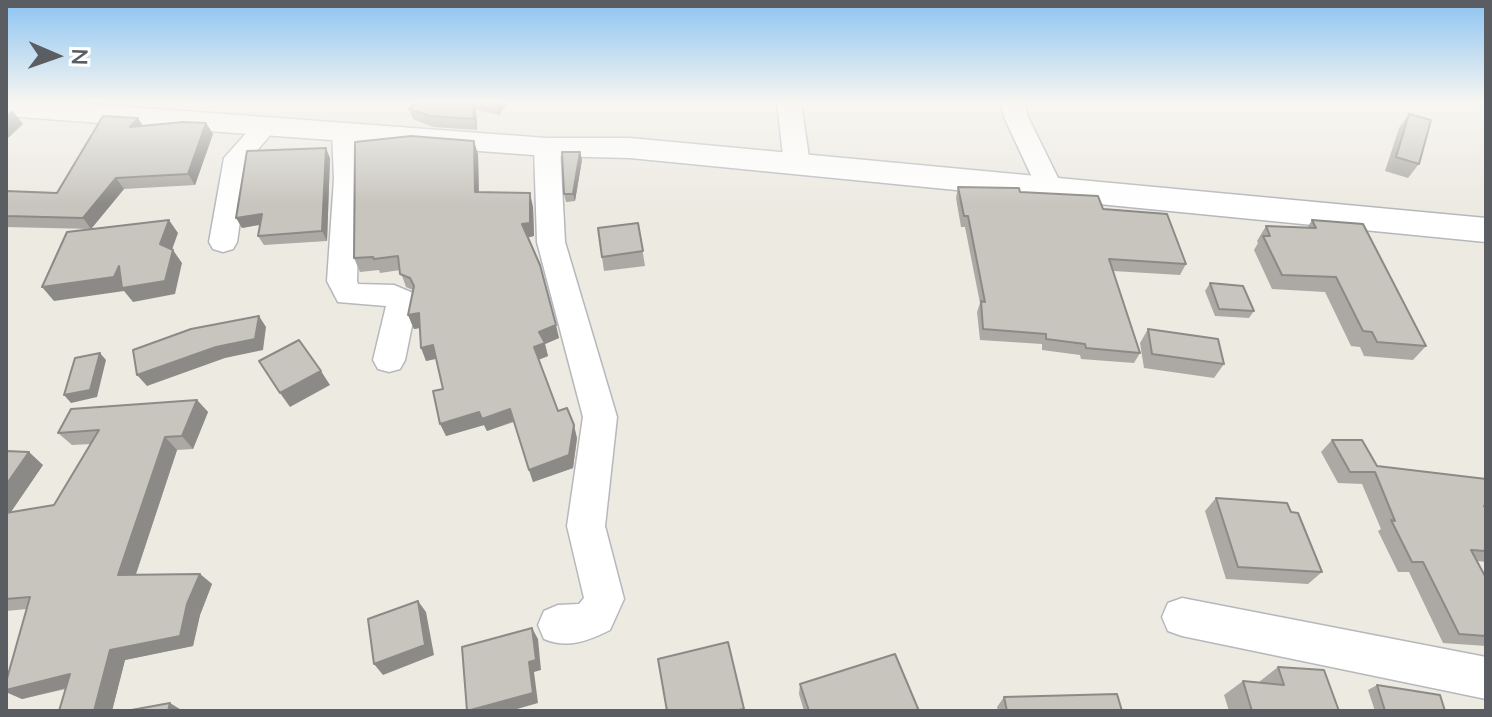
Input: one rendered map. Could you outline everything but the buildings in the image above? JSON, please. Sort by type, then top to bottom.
[{"type":"street","points":[[223,242],[237,158],[257,136]]},
{"type":"street","points":[[344,136],[347,179],[342,281],[349,294],[394,296],[402,301],[389,360]]},
{"type":"street","points":[[404,136],[547,147],[630,148],[1486,230]]},
{"type":"street","points":[[793,136],[797,164]]},
{"type":"street","points":[[1025,136],[1050,188]]},
{"type":"street","points":[[547,147],[551,242],[600,417],[586,526],[604,599],[596,616],[582,623],[558,625]]},
{"type":"street","points":[[1182,617],[1486,678]]}]
